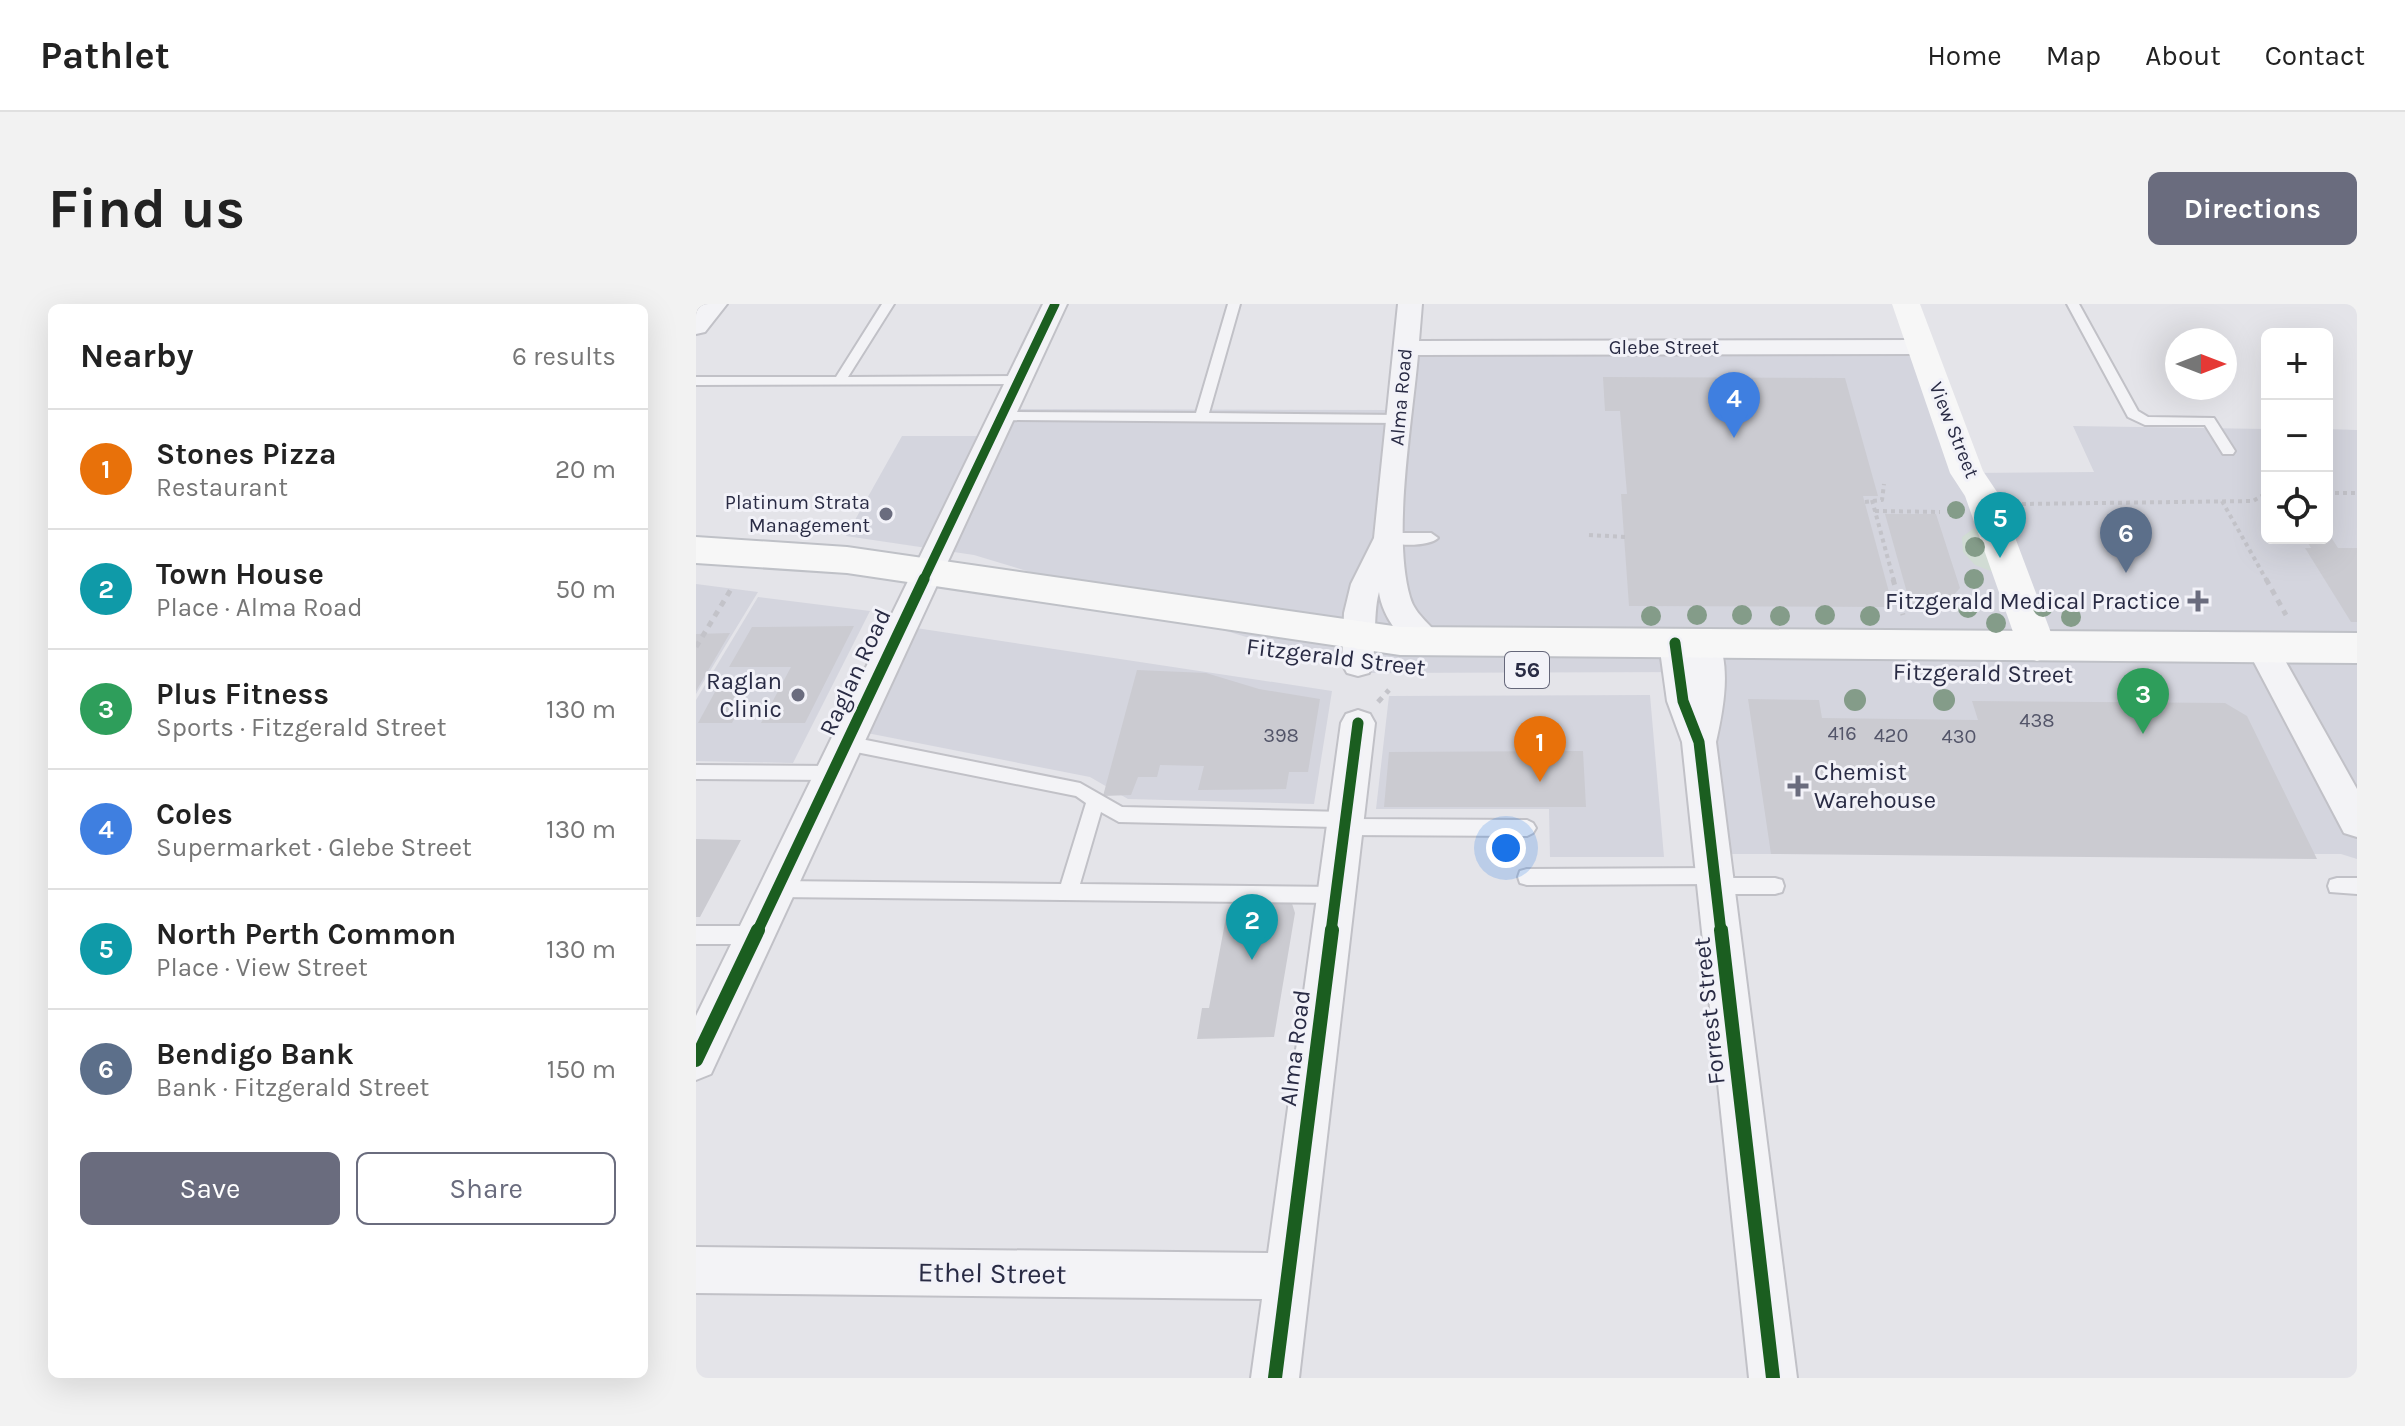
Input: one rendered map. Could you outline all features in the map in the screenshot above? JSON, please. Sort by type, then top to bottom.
[{"type":"main road","name":"View Street","points":[[1906,304],[1967,473],[1982,495],[2037,646]]},
{"type":"main road","name":"Fitzgerald Street","points":[[702,551],[830,582],[922,583],[1357,650],[1423,670],[1692,657],[2037,646],[2270,662],[2357,676]]},
{"type":"main road","name":"Fitzgerald Street","points":[[1357,650],[1427,642],[1692,657],[2270,662],[2357,648]]},
{"type":"street","points":[[696,327],[715,304]]},
{"type":"street","name":"Raglan Road","points":[[696,1060],[1055,304]]},
{"type":"street","name":"Alma Road","points":[[1410,304],[1388,538],[1395,599],[1410,626],[1427,642]]},
{"type":"street","name":"Glebe Street","points":[[1406,348],[1921,347]]},
{"type":"street","name":"Alma Road","points":[[1357,650],[1365,580],[1388,538]]},
{"type":"street","name":"Forrest Street","points":[[1692,657],[1683,701],[1699,742],[1773,1378]]},
{"type":"street","points":[[2270,662],[2357,822]]},
{"type":"street","name":"Alma Road","points":[[1275,1378],[1358,723]]},
{"type":"street","name":"Ethel Street","points":[[696,1270],[1288,1276]]},
{"type":"lane","points":[[840,380],[888,304]]},
{"type":"lane","points":[[1201,418],[1234,304]]},
{"type":"lane","points":[[2073,304],[2133,414],[2145,421],[2209,421],[2228,451]]},
{"type":"lane","points":[[696,381],[1019,380]]},
{"type":"lane","points":[[1001,416],[1400,419]]},
{"type":"lane","points":[[1388,538],[1431,538]]},
{"type":"lane","points":[[846,743],[1080,790],[1119,814],[1527,828]]},
{"type":"lane","points":[[696,772],[832,773]]},
{"type":"lane","points":[[1068,892],[1096,799]]},
{"type":"lane","points":[[1527,877],[1717,881],[1775,886]]},
{"type":"lane","points":[[2337,886],[2357,886]]},
{"type":"lane","points":[[777,889],[1336,895]]},
{"type":"lane","points":[[696,935],[755,935]]},
{"type":"path","points":[[1865,502],[1882,500],[1884,484]]},
{"type":"path","points":[[2333,493],[2357,493]]},
{"type":"path","points":[[2017,504],[2253,501],[2261,496]]},
{"type":"path","points":[[1872,500],[1907,627]]},
{"type":"path","points":[[2222,501],[2287,616]]},
{"type":"path","points":[[1875,511],[1940,512]]},
{"type":"path","points":[[1589,535],[1627,537]]},
{"type":"path","points":[[696,647],[733,586]]},
{"type":"shaded area","points":[[1404,347],[1921,347],[1967,473],[2094,472],[2073,426],[2261,429],[2261,544],[2333,544],[2333,429],[2357,430],[2357,859],[2341,854],[1728,854],[1706,672],[1366,673],[974,555],[846,536],[902,436],[987,436],[1000,409],[1390,410]]},
{"type":"shaded area","points":[[1979,528],[1996,573],[1975,565],[1963,552],[1962,537]]},
{"type":"shaded area","points":[[696,584],[758,592],[696,694]]},
{"type":"shaded area","points":[[758,597],[870,611],[793,763],[696,761],[696,700]]},
{"type":"shaded area","points":[[916,628],[1332,691],[1314,804],[1128,799],[1090,777],[867,733]]},
{"type":"shaded area","points":[[1650,695],[1664,857],[1550,857],[1549,809],[1376,809],[1389,696]]},
{"type":"building","points":[[1603,377],[1845,378],[1878,496],[1863,496],[1893,607],[1629,606],[1621,494],[1627,494],[1620,411],[1605,411]]},
{"type":"building","points":[[1885,514],[1936,514],[1960,588],[1948,601],[1923,600],[1925,607],[1911,607]]},
{"type":"building","points":[[2333,540],[2338,548],[2357,548],[2357,622],[2351,622],[2305,548],[2311,548],[2309,544],[2333,544]]},
{"type":"building","name":"Raglan Clinic","points":[[854,626],[805,723],[761,723],[791,667],[729,667],[752,627]]},
{"type":"building","points":[[730,633],[696,691],[696,634]]},
{"type":"building","points":[[1137,670],[1206,673],[1259,689],[1320,699],[1308,772],[1289,772],[1286,789],[1198,790],[1204,766],[1160,765],[1157,777],[1138,777],[1131,795],[1103,796]]},
{"type":"building","points":[[722,679],[756,679],[732,723],[698,723]]},
{"type":"building","points":[[1748,699],[1819,700],[1822,718],[1978,720],[1972,701],[2225,703],[2247,716],[2317,859],[1771,854]]},
{"type":"building","points":[[1583,751],[1586,807],[1384,807],[1389,752]]},
{"type":"building","points":[[696,839],[741,840],[700,917],[696,917]]},
{"type":"building","points":[[1247,894],[1289,894],[1295,913],[1274,1037],[1197,1039],[1202,1008],[1209,1008],[1227,912],[1244,912]]},
{"type":"cycle path","points":[[696,1060],[1055,304]]},
{"type":"cycle path","points":[[1675,643],[1683,701],[1699,742],[1773,1378]]},
{"type":"cycle path","points":[[1275,1378],[1358,723]]},
{"type":"place","name":"Coles","points":[[1734,438]]},
{"type":"place","name":"Platinum Strata Management","points":[[886,514]]},
{"type":"place","name":"North Perth Common","points":[[2000,558]]},
{"type":"place","name":"Bendigo Bank","points":[[2126,573]]},
{"type":"place","name":"Fitzgerald Medical Practice","points":[[2198,601]]},
{"type":"place","name":"Raglan Clinic","points":[[798,695]]},
{"type":"place","name":"Plus Fitness","points":[[2143,734]]},
{"type":"place","name":"Stones Pizza","points":[[1540,782]]},
{"type":"place","name":"Chemist Warehouse","points":[[1798,786]]},
{"type":"place","name":"Town House","points":[[1252,960]]}]
